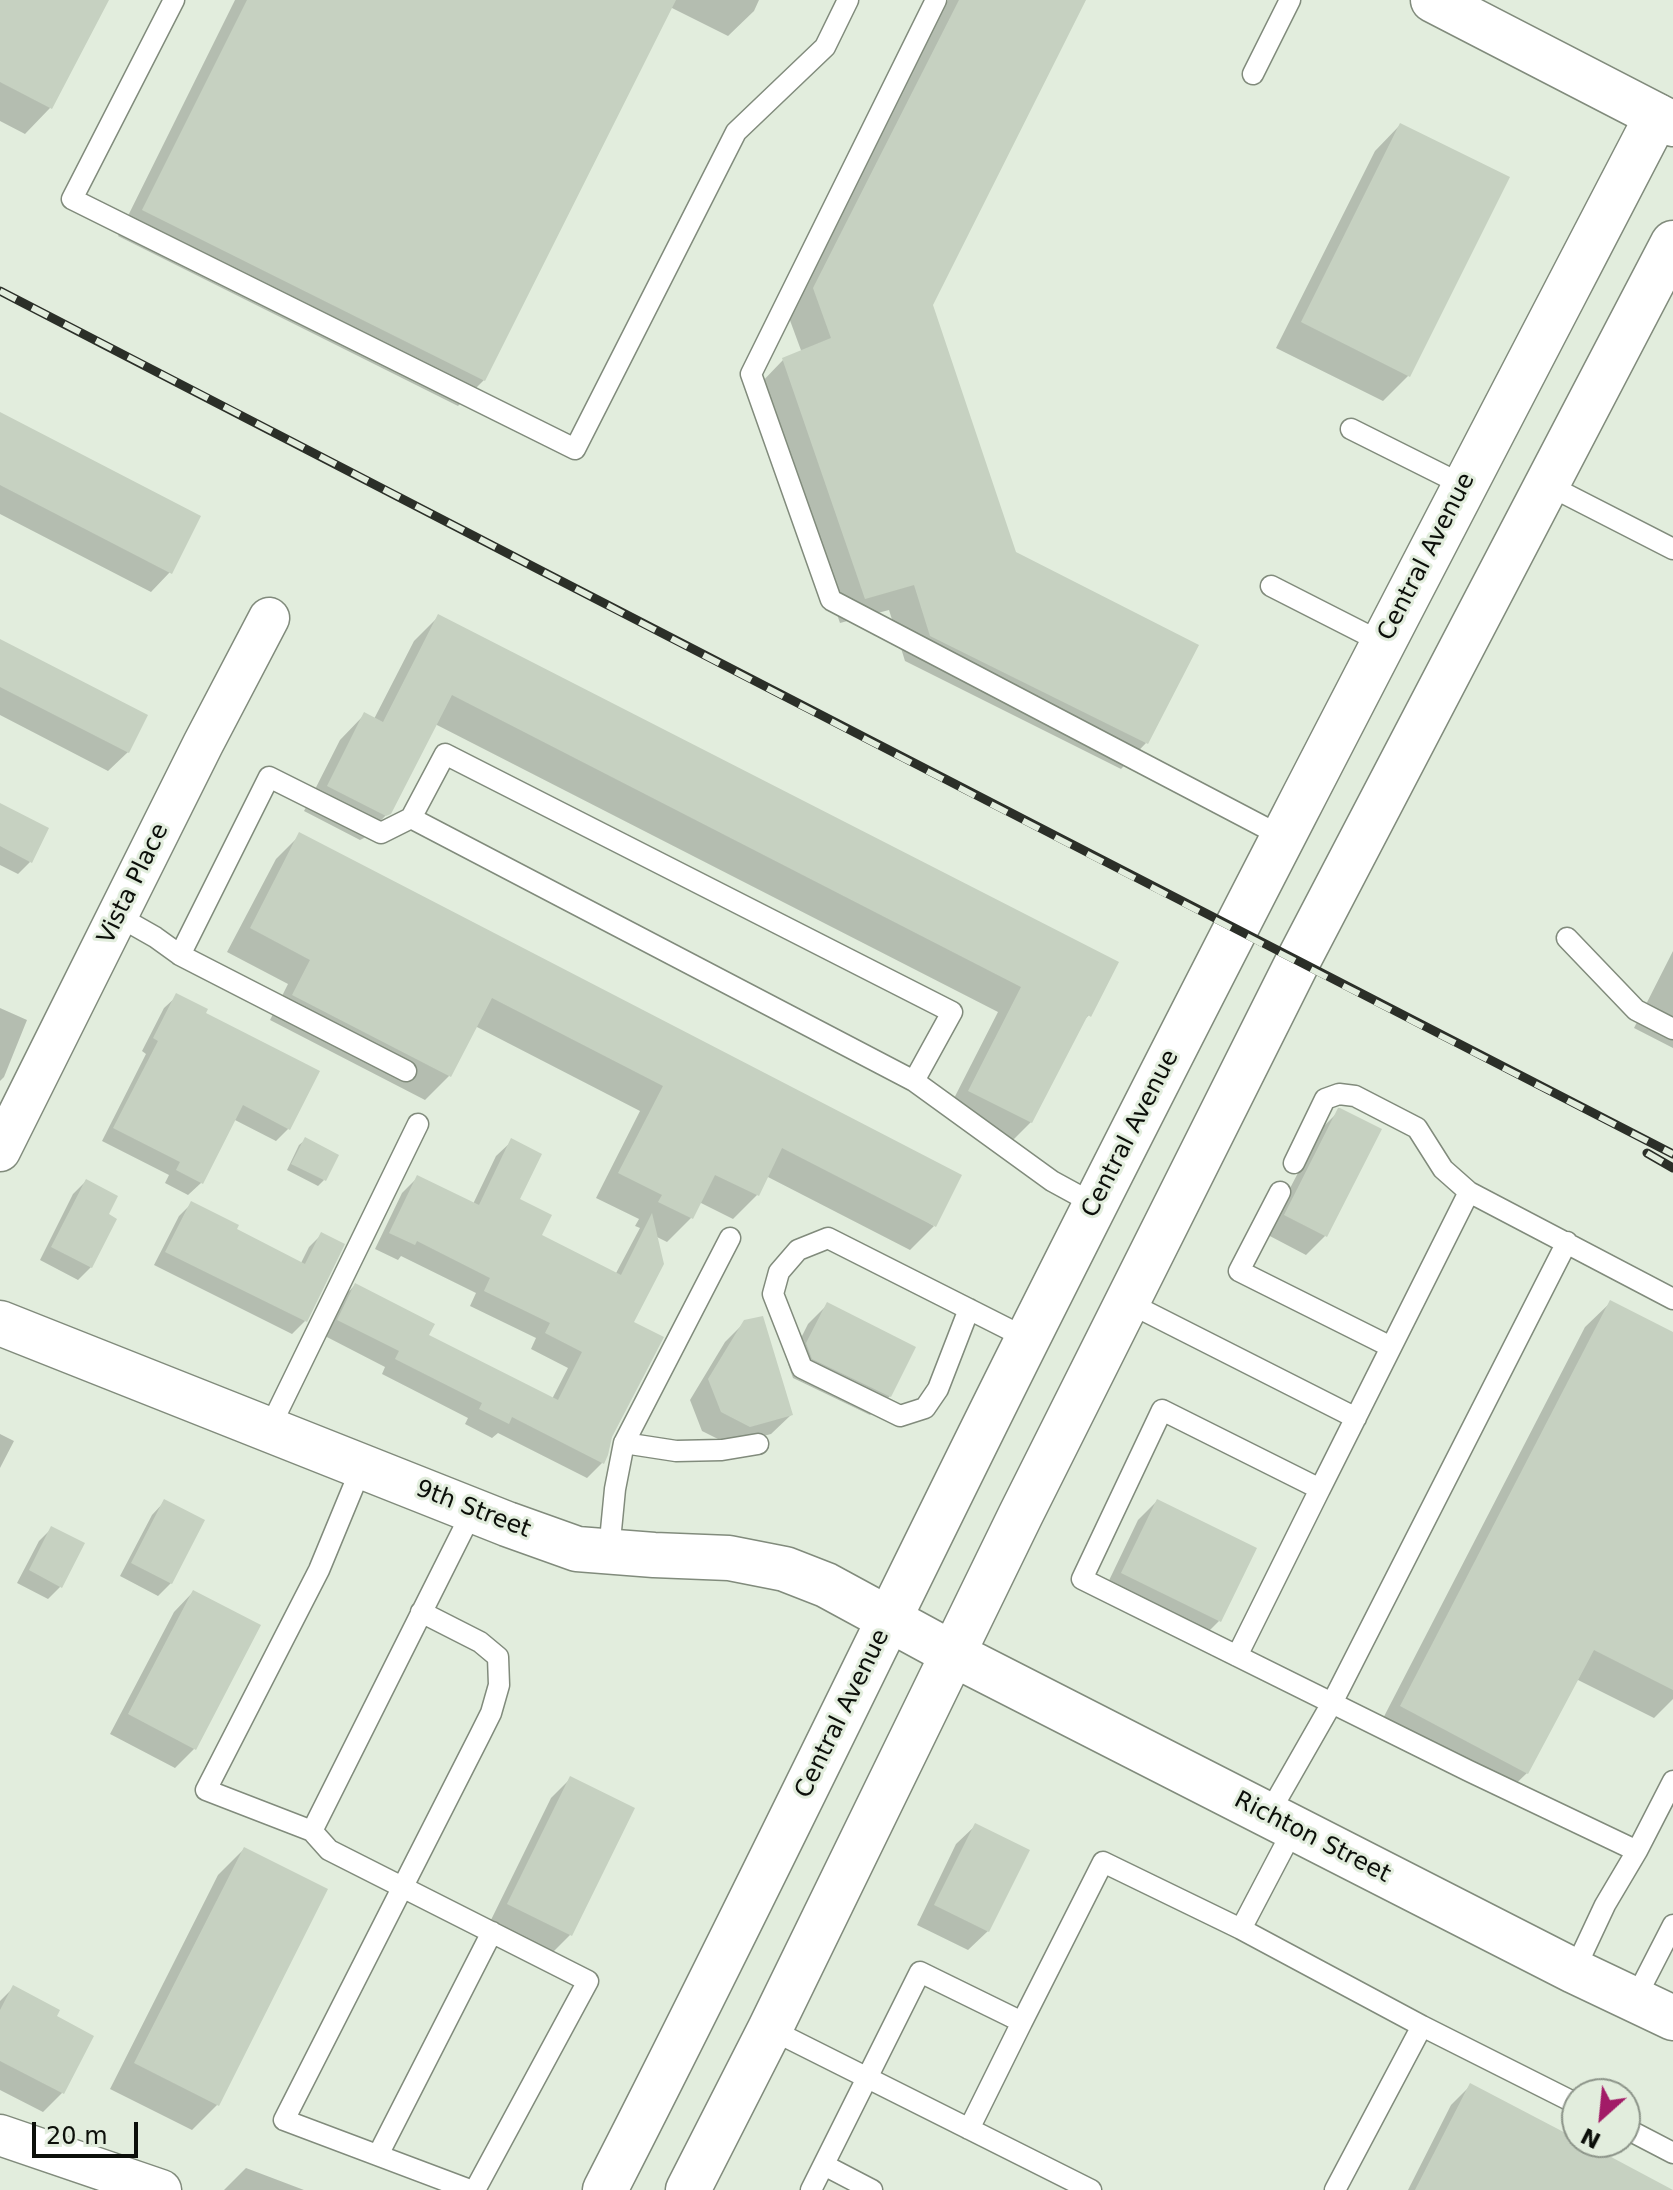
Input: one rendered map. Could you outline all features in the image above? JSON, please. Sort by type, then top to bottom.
[{"type":"main road","points":[[1433,0],[1668,108]]},
{"type":"main road","name":"Central Avenue","points":[[605,2190],[1233,930],[1465,486],[1668,108]]},
{"type":"main road","points":[[688,2190],[1297,963],[1673,243]]},
{"type":"main road","name":"9th Street","points":[[0,1323],[577,1549],[729,1558],[785,1569],[826,1585],[953,1654]]},
{"type":"main road","name":"Richton Street","points":[[953,1654],[1654,2009]]},
{"type":"street","name":"Vista Place","points":[[0,1151],[269,618]]},
{"type":"street","points":[[0,2135],[161,2190]]},
{"type":"lane","points":[[174,0],[72,199],[575,449],[736,132],[825,47],[848,0]]},
{"type":"lane","points":[[936,0],[751,374],[831,600],[1283,837]]},
{"type":"lane","points":[[1253,74],[1290,0]]},
{"type":"lane","points":[[1351,429],[1465,486]]},
{"type":"lane","points":[[1548,485],[1673,549]]},
{"type":"lane","points":[[1271,586],[1383,643]]},
{"type":"lane","points":[[180,955],[269,777],[381,833],[411,818],[445,754],[952,1012],[914,1081]]},
{"type":"lane","points":[[411,818],[914,1081],[1052,1181],[1096,1205]]},
{"type":"lane","points":[[118,916],[180,955],[406,1071]]},
{"type":"lane","points":[[1567,938],[1636,1010],[1673,1029]]},
{"type":"lane","points":[[1294,1163],[1325,1099],[1339,1094],[1355,1096],[1417,1128],[1443,1169],[1469,1192],[1673,1299]]},
{"type":"lane","points":[[269,1429],[418,1124]]},
{"type":"lane","points":[[1280,1192],[1239,1271],[1391,1347]]},
{"type":"lane","points":[[1237,1656],[1469,1192]]},
{"type":"lane","points":[[609,1551],[615,1489],[624,1443],[730,1238]]},
{"type":"lane","points":[[969,1309],[938,1389],[925,1408],[900,1416],[802,1368],[773,1294],[779,1272],[798,1250],[828,1238],[969,1309],[1028,1339]]},
{"type":"lane","points":[[1241,1929],[1281,1821],[1332,1703],[1567,1242]]},
{"type":"lane","points":[[1127,1302],[1356,1418]]},
{"type":"lane","points":[[1320,1489],[1162,1410],[1082,1579],[1637,1851]]},
{"type":"lane","points":[[624,1443],[676,1451],[722,1450],[758,1444]]},
{"type":"lane","points":[[362,1466],[319,1570],[206,1790],[312,1831],[329,1850],[403,1886],[588,1981],[472,2190],[284,2120],[403,1886],[491,1713],[499,1685],[498,1657],[480,1642],[421,1612]]},
{"type":"lane","points":[[312,1831],[473,1510]]},
{"type":"lane","points":[[1574,1971],[1605,1905],[1673,1781]]},
{"type":"lane","points":[[969,2129],[1103,1862],[1241,1929],[1561,2096]]},
{"type":"lane","points":[[1654,2009],[1673,1925]]},
{"type":"lane","points":[[378,2155],[492,1932]]},
{"type":"lane","points":[[811,2190],[920,1972],[1022,2022]]},
{"type":"lane","points":[[1335,2190],[1422,2026]]},
{"type":"lane","points":[[770,2029],[1091,2190]]},
{"type":"lane","points":[[1641,2136],[1673,2153]]},
{"type":"lane","points":[[824,2165],[872,2190]]},
{"type":"building","points":[[0,0],[109,0],[52,109],[0,82]]},
{"type":"building","points":[[247,0],[676,0],[485,381],[142,210]]},
{"type":"building","points":[[959,0],[1086,0],[933,305],[1016,552],[1199,645],[1148,744],[930,636],[914,585],[865,599],[782,358],[831,338],[813,288]]},
{"type":"building","points":[[1400,123],[1510,177],[1410,377],[1301,322]]},
{"type":"building","points":[[0,412],[201,516],[172,574],[0,485]]},
{"type":"building","points":[[438,614],[1119,962],[1032,1123],[968,1091],[1021,987],[452,695],[391,814],[386,816],[327,786],[364,712],[383,722]]},
{"type":"building","points":[[0,639],[148,715],[129,753],[0,687]]},
{"type":"building","points":[[0,803],[49,828],[32,863],[0,846]]},
{"type":"building","points":[[299,832],[962,1175],[936,1227],[782,1148],[759,1196],[715,1175],[693,1219],[658,1202],[662,1195],[618,1173],[663,1086],[492,998],[451,1077],[292,995],[310,960],[250,928]]},
{"type":"building","points":[[176,993],[208,1009],[206,1013],[320,1071],[290,1130],[243,1105],[203,1184],[176,1170],[180,1162],[113,1128],[158,1041],[153,1038]]},
{"type":"building","points":[[1338,1108],[1382,1129],[1327,1237],[1284,1215]]},
{"type":"building","points":[[305,1137],[339,1155],[326,1181],[291,1164]]},
{"type":"building","points":[[511,1138],[542,1154],[520,1199],[552,1215],[542,1235],[621,1275],[652,1213],[664,1264],[634,1322],[664,1337],[612,1437],[604,1464],[512,1417],[509,1424],[479,1409],[482,1403],[395,1359],[399,1351],[337,1320],[355,1283],[435,1324],[429,1335],[558,1400],[582,1352],[545,1333],[550,1323],[484,1291],[490,1278],[417,1241],[415,1245],[389,1233],[417,1175],[479,1205]]},
{"type":"building","points":[[86,1179],[118,1196],[109,1214],[117,1219],[92,1268],[51,1247]]},
{"type":"building","points":[[191,1201],[305,1264],[321,1232],[345,1244],[307,1322],[165,1252]]},
{"type":"building","points":[[1610,1300],[1673,1332],[1673,1690],[1594,1650],[1528,1774],[1400,1706]]},
{"type":"building","points":[[827,1302],[916,1347],[891,1397],[812,1359],[806,1343]]},
{"type":"building","points":[[763,1316],[793,1415],[750,1427],[721,1412],[708,1379],[744,1320]]},
{"type":"building","points":[[164,1499],[205,1520],[172,1584],[131,1563]]},
{"type":"building","points":[[1157,1499],[1257,1548],[1221,1622],[1121,1573]]},
{"type":"building","points":[[51,1526],[85,1543],[62,1588],[29,1570]]},
{"type":"building","points":[[193,1590],[261,1625],[196,1750],[128,1714]]},
{"type":"building","points":[[570,1776],[635,1808],[572,1936],[507,1904]]},
{"type":"building","points":[[975,1823],[1030,1850],[989,1932],[934,1905]]},
{"type":"building","points":[[244,1847],[328,1889],[219,2106],[134,2063]]},
{"type":"building","points":[[13,1985],[60,2010],[57,2016],[94,2036],[64,2094],[0,2061],[0,2010]]},
{"type":"building","points":[[1470,2083],[1561,2131],[1561,2158],[1613,2158],[1673,2190],[1415,2190]]},
{"type":"railway","points":[[0,291],[1673,1154]]},
{"type":"railway","points":[[1647,1153],[1673,1168]]}]
